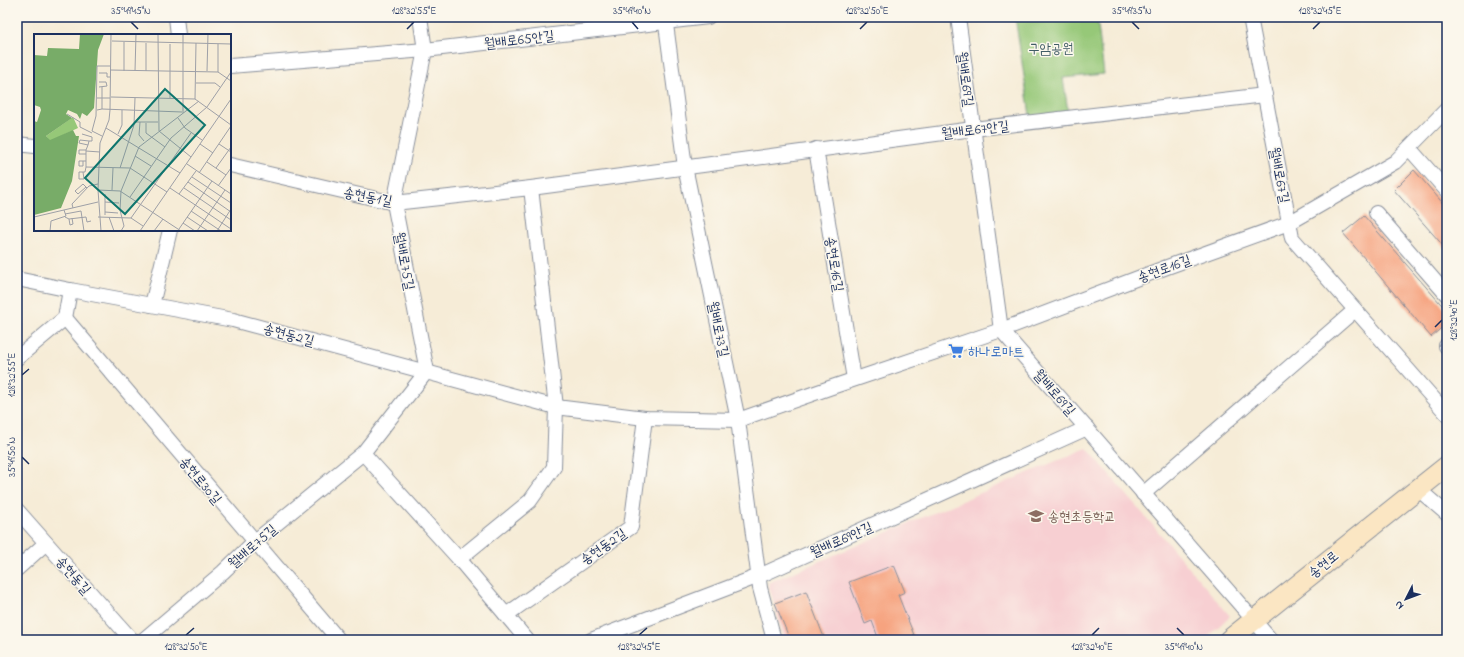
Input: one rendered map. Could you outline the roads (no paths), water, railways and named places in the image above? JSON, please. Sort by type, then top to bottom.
[{"type":"main road","name":"송현로","points":[[1229,640],[1447,466]]},
{"type":"street","points":[[176,17],[178,34]]},
{"type":"street","name":"월배로75길","points":[[143,640],[223,572],[254,542],[363,453],[427,371],[394,203],[425,50],[420,17]]},
{"type":"street","name":"월배로65안길","points":[[425,50],[666,20],[708,17]]},
{"type":"street","name":"월배로69길","points":[[958,17],[1001,330],[1271,640]]},
{"type":"street","name":"월배로67길","points":[[1250,17],[1292,238],[1447,414]]},
{"type":"street","name":"월배로73길","points":[[666,20],[685,167],[738,420],[758,576],[774,640]]},
{"type":"street","points":[[231,66],[425,50]]},
{"type":"street","name":"월배로67안길","points":[[685,167],[973,129],[1265,95]]},
{"type":"street","name":"송현로16길","points":[[738,420],[854,379],[1001,330],[1160,269],[1289,223],[1395,162],[1447,109]]},
{"type":"street","points":[[17,144],[34,146]]},
{"type":"street","points":[[1409,148],[1447,191]]},
{"type":"street","name":"송현로16길","points":[[816,149],[854,379]]},
{"type":"street","name":"송현동1길","points":[[231,165],[394,203],[532,188],[685,167]]},
{"type":"street","points":[[459,559],[530,501],[554,467],[556,407],[532,188]]},
{"type":"street","points":[[1376,213],[1447,295]]},
{"type":"street","points":[[152,305],[170,231]]},
{"type":"street","name":"송현동2길","points":[[17,279],[233,320],[427,371],[556,407],[645,418],[738,420]]},
{"type":"street","points":[[17,358],[65,318],[70,290]]},
{"type":"street","points":[[1143,494],[1355,310]]},
{"type":"street","name":"송현로30길","points":[[65,318],[254,542],[339,640]]},
{"type":"street","name":"송현동2길","points":[[506,615],[631,527],[645,418]]},
{"type":"street","name":"월배로69안길","points":[[591,640],[758,576],[1087,428]]},
{"type":"street","points":[[363,453],[459,559],[527,640]]},
{"type":"street","points":[[1418,489],[1447,514]]},
{"type":"street","name":"송현동길","points":[[17,510],[132,640]]},
{"type":"street","points":[[17,569],[46,543]]},
{"type":"place","name":"하나로마트","points":[[956,351]]},
{"type":"place","name":"송현초등학교","points":[[1036,516]]},
{"type":"park label","name":"구암공원","points":[[1051,48]]}]
